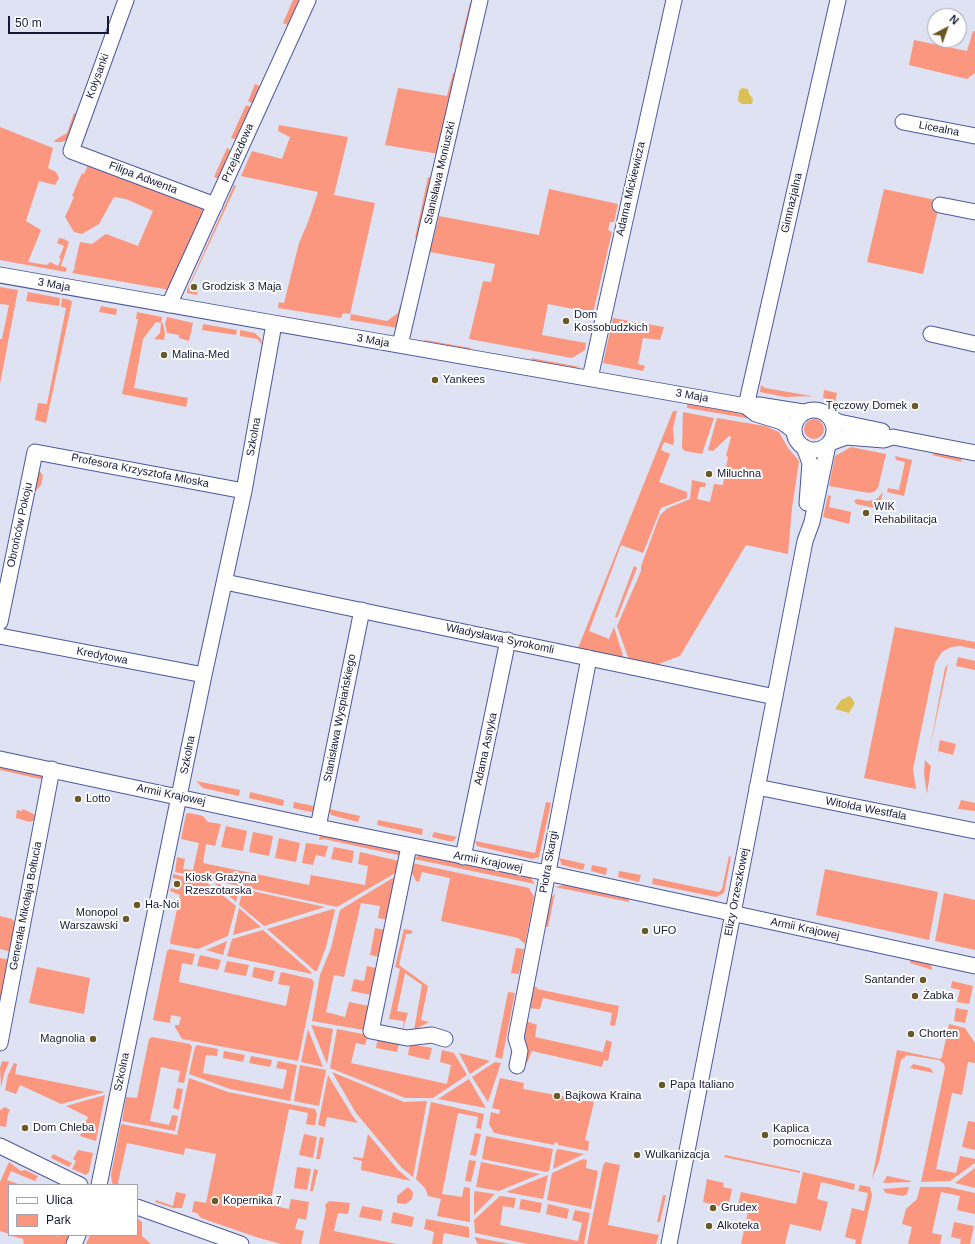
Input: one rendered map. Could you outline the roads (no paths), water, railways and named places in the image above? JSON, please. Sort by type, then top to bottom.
[{"type":"street","name":"Kołysanki","points":[[71,151],[126,0]]},
{"type":"street","name":"Przejazdowa","points":[[169,305],[308,0]]},
{"type":"street","name":"Stanisława Moniuszki","points":[[400,345],[480,0]]},
{"type":"street","name":"Adama Mickiewicza","points":[[590,378],[674,0]]},
{"type":"street","name":"Gimnazjalna","points":[[746,406],[838,0]]},
{"type":"street","name":"Licealna","points":[[903,122],[975,136]]},
{"type":"street","name":"Filipa Adwenta","points":[[71,151],[215,205]]},
{"type":"street","points":[[940,205],[975,212]]},
{"type":"street","name":"3 Maja","points":[[0,275],[746,406],[759,405],[804,412]]},
{"type":"street","name":"Szkolna","points":[[98,1184],[180,797],[204,675],[244,491],[274,324]]},
{"type":"street","points":[[931,334],[975,344]]},
{"type":"street","name":"3 Maja","points":[[746,406],[756,414],[782,422],[794,431]]},
{"type":"street","points":[[893,437],[884,440],[850,437],[829,444],[818,450],[804,447],[798,442],[794,431],[797,419],[804,412],[814,409],[821,410],[839,422],[886,432],[893,437],[975,453]]},
{"type":"street","points":[[829,444],[835,430],[831,418]]},
{"type":"street","name":"Elizy Orzeszkowej","points":[[669,1244],[805,541],[812,522],[829,444]]},
{"type":"street","name":"Elizy Orzeszkowej","points":[[804,447],[808,456],[810,469],[804,521],[805,541]]},
{"type":"street","name":"Profesora Krzysztofa Mloska","points":[[35,452],[244,491]]},
{"type":"street","name":"Obrońców Pokoju","points":[[0,622],[35,452]]},
{"type":"street","name":"Władysława Syrokomli","points":[[225,582],[775,697]]},
{"type":"street","name":"Stanisława Wyspiańskiego","points":[[318,827],[362,610]]},
{"type":"street","name":"Kredytowa","points":[[0,636],[204,675]]},
{"type":"street","name":"Adama Asnyka","points":[[463,857],[508,640]]},
{"type":"street","name":"Piotra Skargi","points":[[517,1066],[520,1051],[516,1038],[589,658]]},
{"type":"street","name":"Armii Krajowej","points":[[0,759],[409,846],[547,873],[975,966]]},
{"type":"street","name":"Generała Mikołaja Bołtucia","points":[[0,1043],[52,769]]},
{"type":"street","name":"Witolda Westfala","points":[[757,788],[975,831]]},
{"type":"street","points":[[409,846],[371,1031],[407,1038],[432,1035],[445,1039]]},
{"type":"street","points":[[0,1146],[78,1184]]},
{"type":"street","points":[[138,1207],[241,1244]]},
{"type":"place","name":"Grodzisk 3 Maja","points":[[194,287]]},
{"type":"place","name":"Dom Kossobudzkich","points":[[566,321]]},
{"type":"place","name":"Malina-Med","points":[[164,355]]},
{"type":"place","name":"Yankees","points":[[435,380]]},
{"type":"place","name":"Tęczowy Domek","points":[[915,406]]},
{"type":"place","name":"Miluchna","points":[[709,474]]},
{"type":"place","name":"WIK Rehabilitacja","points":[[866,513]]},
{"type":"place","name":"Lotto","points":[[78,799]]},
{"type":"place","name":"Kiosk Grażyna Rzeszotarska","points":[[177,884]]},
{"type":"place","name":"Ha-Noi","points":[[137,905]]},
{"type":"place","name":"Monopol Warszawski","points":[[126,919]]},
{"type":"place","name":"UFO","points":[[645,931]]},
{"type":"place","name":"Santander","points":[[923,980]]},
{"type":"place","name":"Żabka","points":[[915,996]]},
{"type":"place","name":"Chorten","points":[[911,1034]]},
{"type":"place","name":"Magnolia","points":[[93,1039]]},
{"type":"place","name":"Papa Italiano","points":[[662,1085]]},
{"type":"place","name":"Bajkowa Kraina","points":[[557,1096]]},
{"type":"place","name":"Dom Chleba","points":[[25,1128]]},
{"type":"place","name":"Kaplica pomocnicza","points":[[765,1135]]},
{"type":"place","name":"Wulkanizacja","points":[[637,1155]]},
{"type":"place","name":"Kopernika 7","points":[[215,1201]]},
{"type":"place","name":"Grudex","points":[[713,1208]]},
{"type":"place","name":"Alkoteka","points":[[709,1226]]}]
